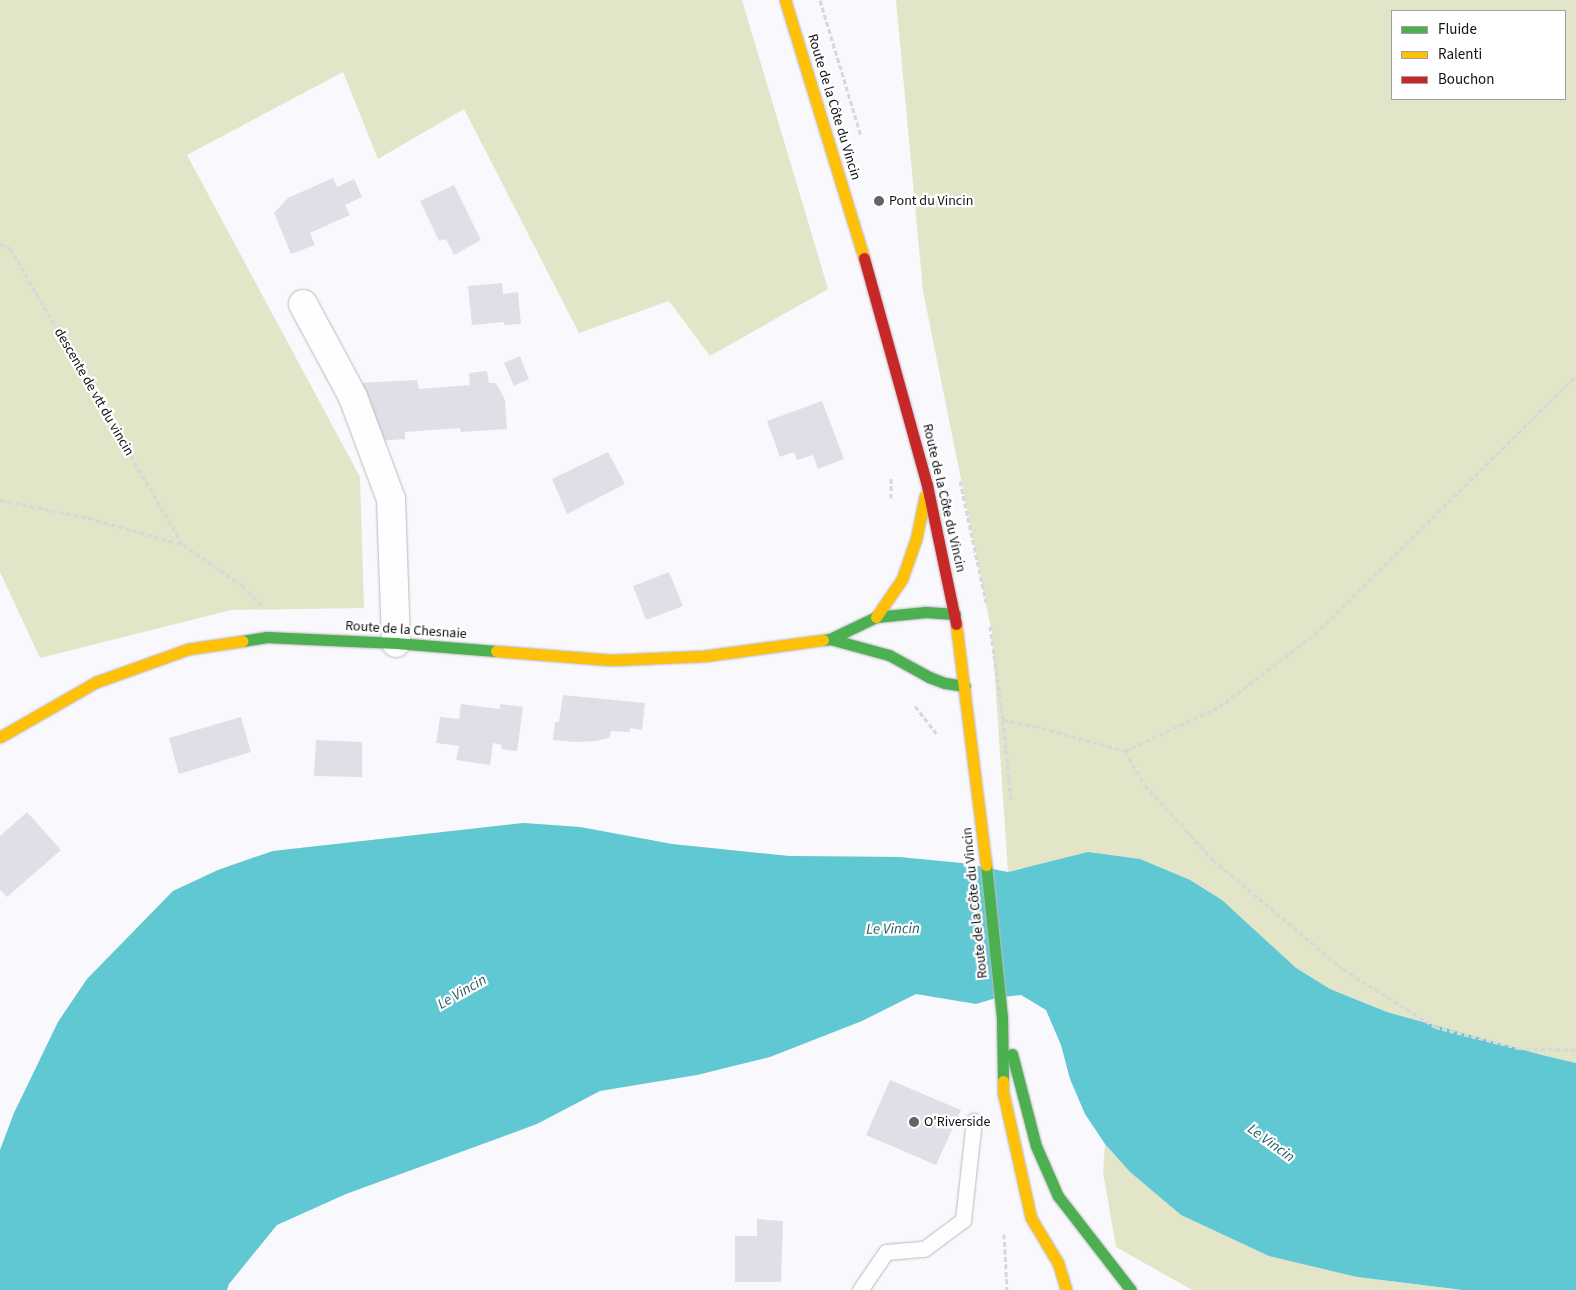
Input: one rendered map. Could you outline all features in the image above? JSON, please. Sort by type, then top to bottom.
[{"type":"main road","name":"Route de la Côte du Vincin","points":[[785,0],[816,106],[848,203],[927,485],[956,614],[967,717],[983,836],[1002,1017],[1003,1092],[1031,1218],[1058,1263],[1066,1290]]},
{"type":"main road","points":[[876,617],[902,579],[916,539],[927,485]]},
{"type":"main road","name":"Route de la Chesnaie","points":[[0,737],[96,682],[188,649],[266,637],[396,643],[611,660],[704,656],[830,639],[876,617],[926,612],[956,614]]},
{"type":"main road","name":"Route de la Chesnaie","points":[[830,639],[888,655],[929,677],[965,686]]},
{"type":"main road","name":"Route de la Côte du Vincin","points":[[1002,1017],[1036,1146],[1058,1196],[1132,1290]]},
{"type":"street","points":[[302,304],[353,397],[391,499],[396,643]]},
{"type":"lane","points":[[860,1290],[886,1252],[924,1249],[963,1220],[974,1121]]},
{"type":"path","name":"descente de vtt du vincin","points":[[0,244],[10,248],[183,546]]},
{"type":"path","points":[[967,717],[1035,726],[1125,751],[1219,707],[1315,634],[1576,376]]},
{"type":"path","points":[[891,469],[891,501]]},
{"type":"path","points":[[0,500],[89,518],[183,546],[242,585],[293,638]]},
{"type":"path","points":[[909,698],[940,738]]},
{"type":"path","points":[[1125,751],[1145,785],[1213,860],[1343,969],[1435,1026],[1518,1048],[1576,1050]]},
{"type":"green space","points":[[0,0],[742,0],[828,289],[710,356],[669,301],[579,333],[464,109],[378,159],[343,72],[187,155],[360,477],[364,608],[231,610],[40,658],[0,572]]},
{"type":"green space","points":[[896,0],[1576,0],[1576,1063],[1387,1012],[1343,994],[1070,983],[933,964],[738,1035],[0,1290],[0,1150],[14,1113],[58,1022],[87,979],[173,891],[218,870],[273,851],[523,823],[580,827],[672,844],[789,856],[899,857],[1021,874],[1021,868],[1008,872],[992,633],[923,291]]},
{"type":"green space","points":[[1105,1144],[1130,1172],[1181,1215],[1269,1255],[1357,1277],[1463,1290],[1192,1290],[1116,1247],[1103,1172]]},
{"type":"water","name":"Le Vincin","points":[[523,823],[580,827],[672,844],[789,856],[899,857],[962,863],[1008,872],[1088,852],[1140,859],[1190,880],[1222,900],[1296,968],[1330,989],[1387,1012],[1576,1063],[1576,1290],[1463,1290],[1357,1277],[1269,1256],[1181,1215],[1130,1172],[1105,1144],[1085,1114],[1070,1079],[1061,1045],[1046,1010],[1021,995],[996,998],[976,1004],[916,994],[862,1021],[770,1057],[697,1075],[600,1091],[537,1124],[346,1194],[277,1225],[229,1284],[227,1290],[0,1290],[0,1150],[14,1113],[58,1022],[87,979],[173,891],[218,870],[273,851]]},
{"type":"building","points":[[333,178],[337,187],[354,179],[362,197],[345,205],[350,215],[310,233],[315,245],[291,254],[274,213],[288,198]]},
{"type":"building","points":[[454,185],[481,240],[454,255],[446,239],[439,241],[420,201]]},
{"type":"building","points":[[502,283],[503,294],[518,292],[521,324],[504,325],[504,322],[472,325],[468,286]]},
{"type":"building","points":[[520,356],[529,379],[514,386],[504,363]]},
{"type":"building","points":[[487,371],[489,383],[496,383],[505,400],[507,429],[461,432],[460,428],[405,432],[405,439],[378,441],[359,383],[417,380],[419,389],[470,385],[469,373]]},
{"type":"building","points":[[822,401],[844,459],[818,469],[813,455],[797,460],[794,452],[780,457],[767,421]]},
{"type":"building","points":[[608,452],[625,484],[567,514],[552,479]]},
{"type":"building","points":[[669,572],[683,606],[646,620],[633,586]]},
{"type":"building","points":[[563,695],[645,703],[642,730],[630,728],[630,732],[611,731],[609,738],[596,741],[553,740],[555,722],[559,722]]},
{"type":"building","points":[[461,704],[500,709],[500,704],[523,707],[517,751],[501,749],[502,745],[493,743],[490,765],[456,760],[459,746],[436,743],[440,717],[459,719]]},
{"type":"building","points":[[241,717],[251,752],[179,774],[169,738]]},
{"type":"building","points":[[316,740],[362,742],[362,777],[314,776]]},
{"type":"building","points":[[27,812],[61,850],[7,897],[0,890],[0,836]]},
{"type":"building","name":"O'Riverside","points":[[890,1080],[961,1110],[936,1165],[866,1135]]},
{"type":"building","points":[[757,1219],[783,1221],[781,1282],[735,1282],[735,1236],[757,1236]]},
{"type":"traffic: fast","points":[[823,640],[830,639],[876,617],[926,612],[955,614]]},
{"type":"traffic: fast","points":[[242,641],[266,637],[396,643],[496,651]]},
{"type":"traffic: fast","points":[[830,639],[889,655],[929,677],[945,683],[965,686]]},
{"type":"traffic: fast","points":[[986,865],[1002,1017],[1003,1081]]},
{"type":"traffic: fast","points":[[1012,1054],[1036,1146],[1058,1196],[1131,1290]]},
{"type":"traffic: slow","points":[[785,0],[864,258]]},
{"type":"traffic: slow","points":[[876,617],[902,579],[916,539],[925,496]]},
{"type":"traffic: slow","points":[[956,624],[986,865]]},
{"type":"traffic: slow","points":[[496,651],[611,660],[704,656],[823,640]]},
{"type":"traffic: slow","points":[[0,737],[96,682],[188,649],[242,641]]},
{"type":"traffic: slow","points":[[1003,1081],[1003,1092],[1031,1218],[1058,1263],[1066,1290]]},
{"type":"traffic: jam","points":[[864,258],[927,485],[956,624]]},
{"type":"place","name":"Pont du Vincin","points":[[879,201]]},
{"type":"place","name":"O'Riverside","points":[[914,1122]]}]
